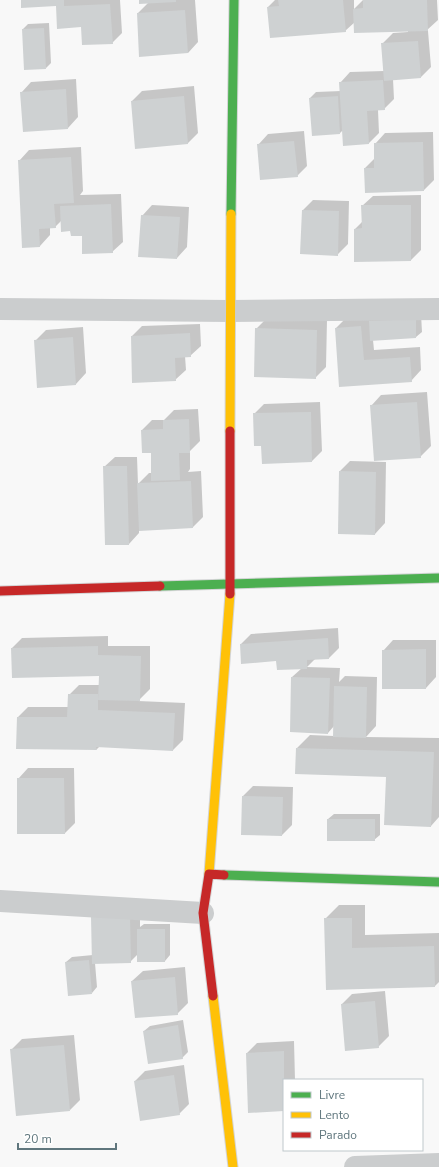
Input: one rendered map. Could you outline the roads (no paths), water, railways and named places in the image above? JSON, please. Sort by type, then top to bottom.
[{"type":"street","points":[[233,1167],[203,913],[209,874],[231,584],[230,312],[234,0]]},
{"type":"street","points":[[0,309],[230,312],[439,310]]},
{"type":"street","points":[[0,591],[439,578]]},
{"type":"street","points":[[209,874],[439,882]]},
{"type":"street","points":[[0,901],[203,913]]},
{"type":"street","points":[[355,1167],[439,1164]]}]
